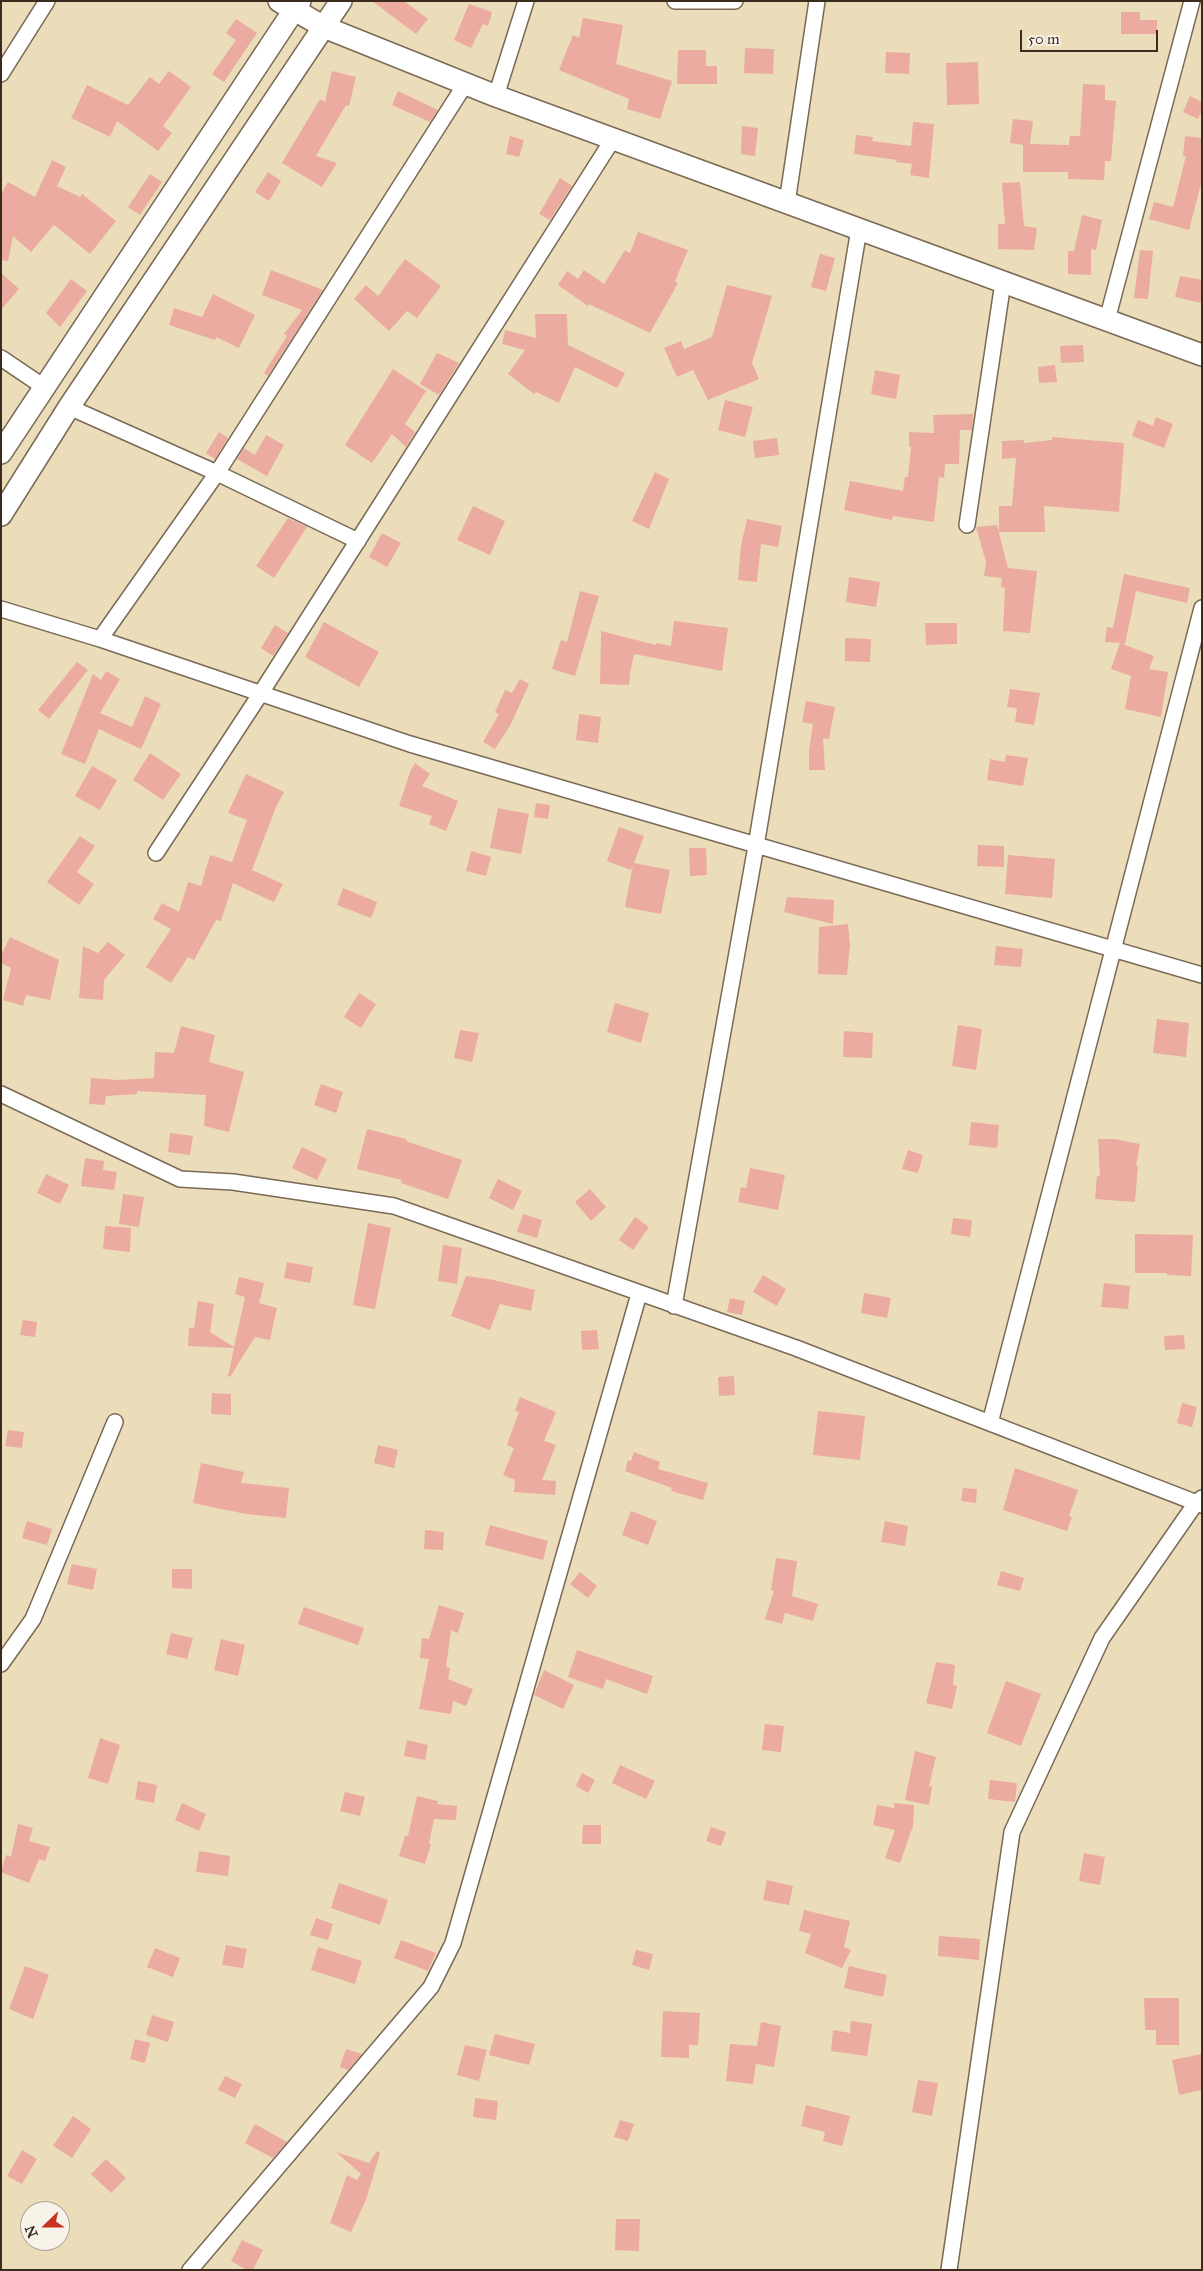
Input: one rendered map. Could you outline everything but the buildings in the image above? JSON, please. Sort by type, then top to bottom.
[{"type":"main road","points":[[1,515],[69,407],[324,28],[340,1]]},
{"type":"main road","points":[[1,453],[291,5],[324,28],[496,96],[1202,356]]},
{"type":"street","points":[[1,74],[47,1]]},
{"type":"street","points":[[496,96],[526,1]]},
{"type":"street","points":[[676,1],[734,1]]},
{"type":"street","points":[[787,203],[817,1]]},
{"type":"street","points":[[1107,320],[1192,1]]},
{"type":"street","points":[[100,639],[217,473],[466,83]]},
{"type":"street","points":[[156,853],[261,693],[613,139]]},
{"type":"street","points":[[674,1306],[756,846],[859,230]]},
{"type":"street","points":[[967,525],[1003,282]]},
{"type":"street","points":[[1,358],[44,387]]},
{"type":"street","points":[[69,407],[217,473],[358,540]]},
{"type":"street","points":[[990,1423],[1202,608]]},
{"type":"street","points":[[1,609],[100,639],[410,744],[1113,951],[1202,975]]},
{"type":"street","points":[[1,1094],[180,1179],[232,1182],[394,1206],[796,1348],[1200,1502],[1102,1638],[1012,1832],[949,2270]]},
{"type":"street","points":[[190,2270],[431,1987],[453,1942],[639,1294]]},
{"type":"street","points":[[1,1664],[33,1619],[115,1422]]}]
